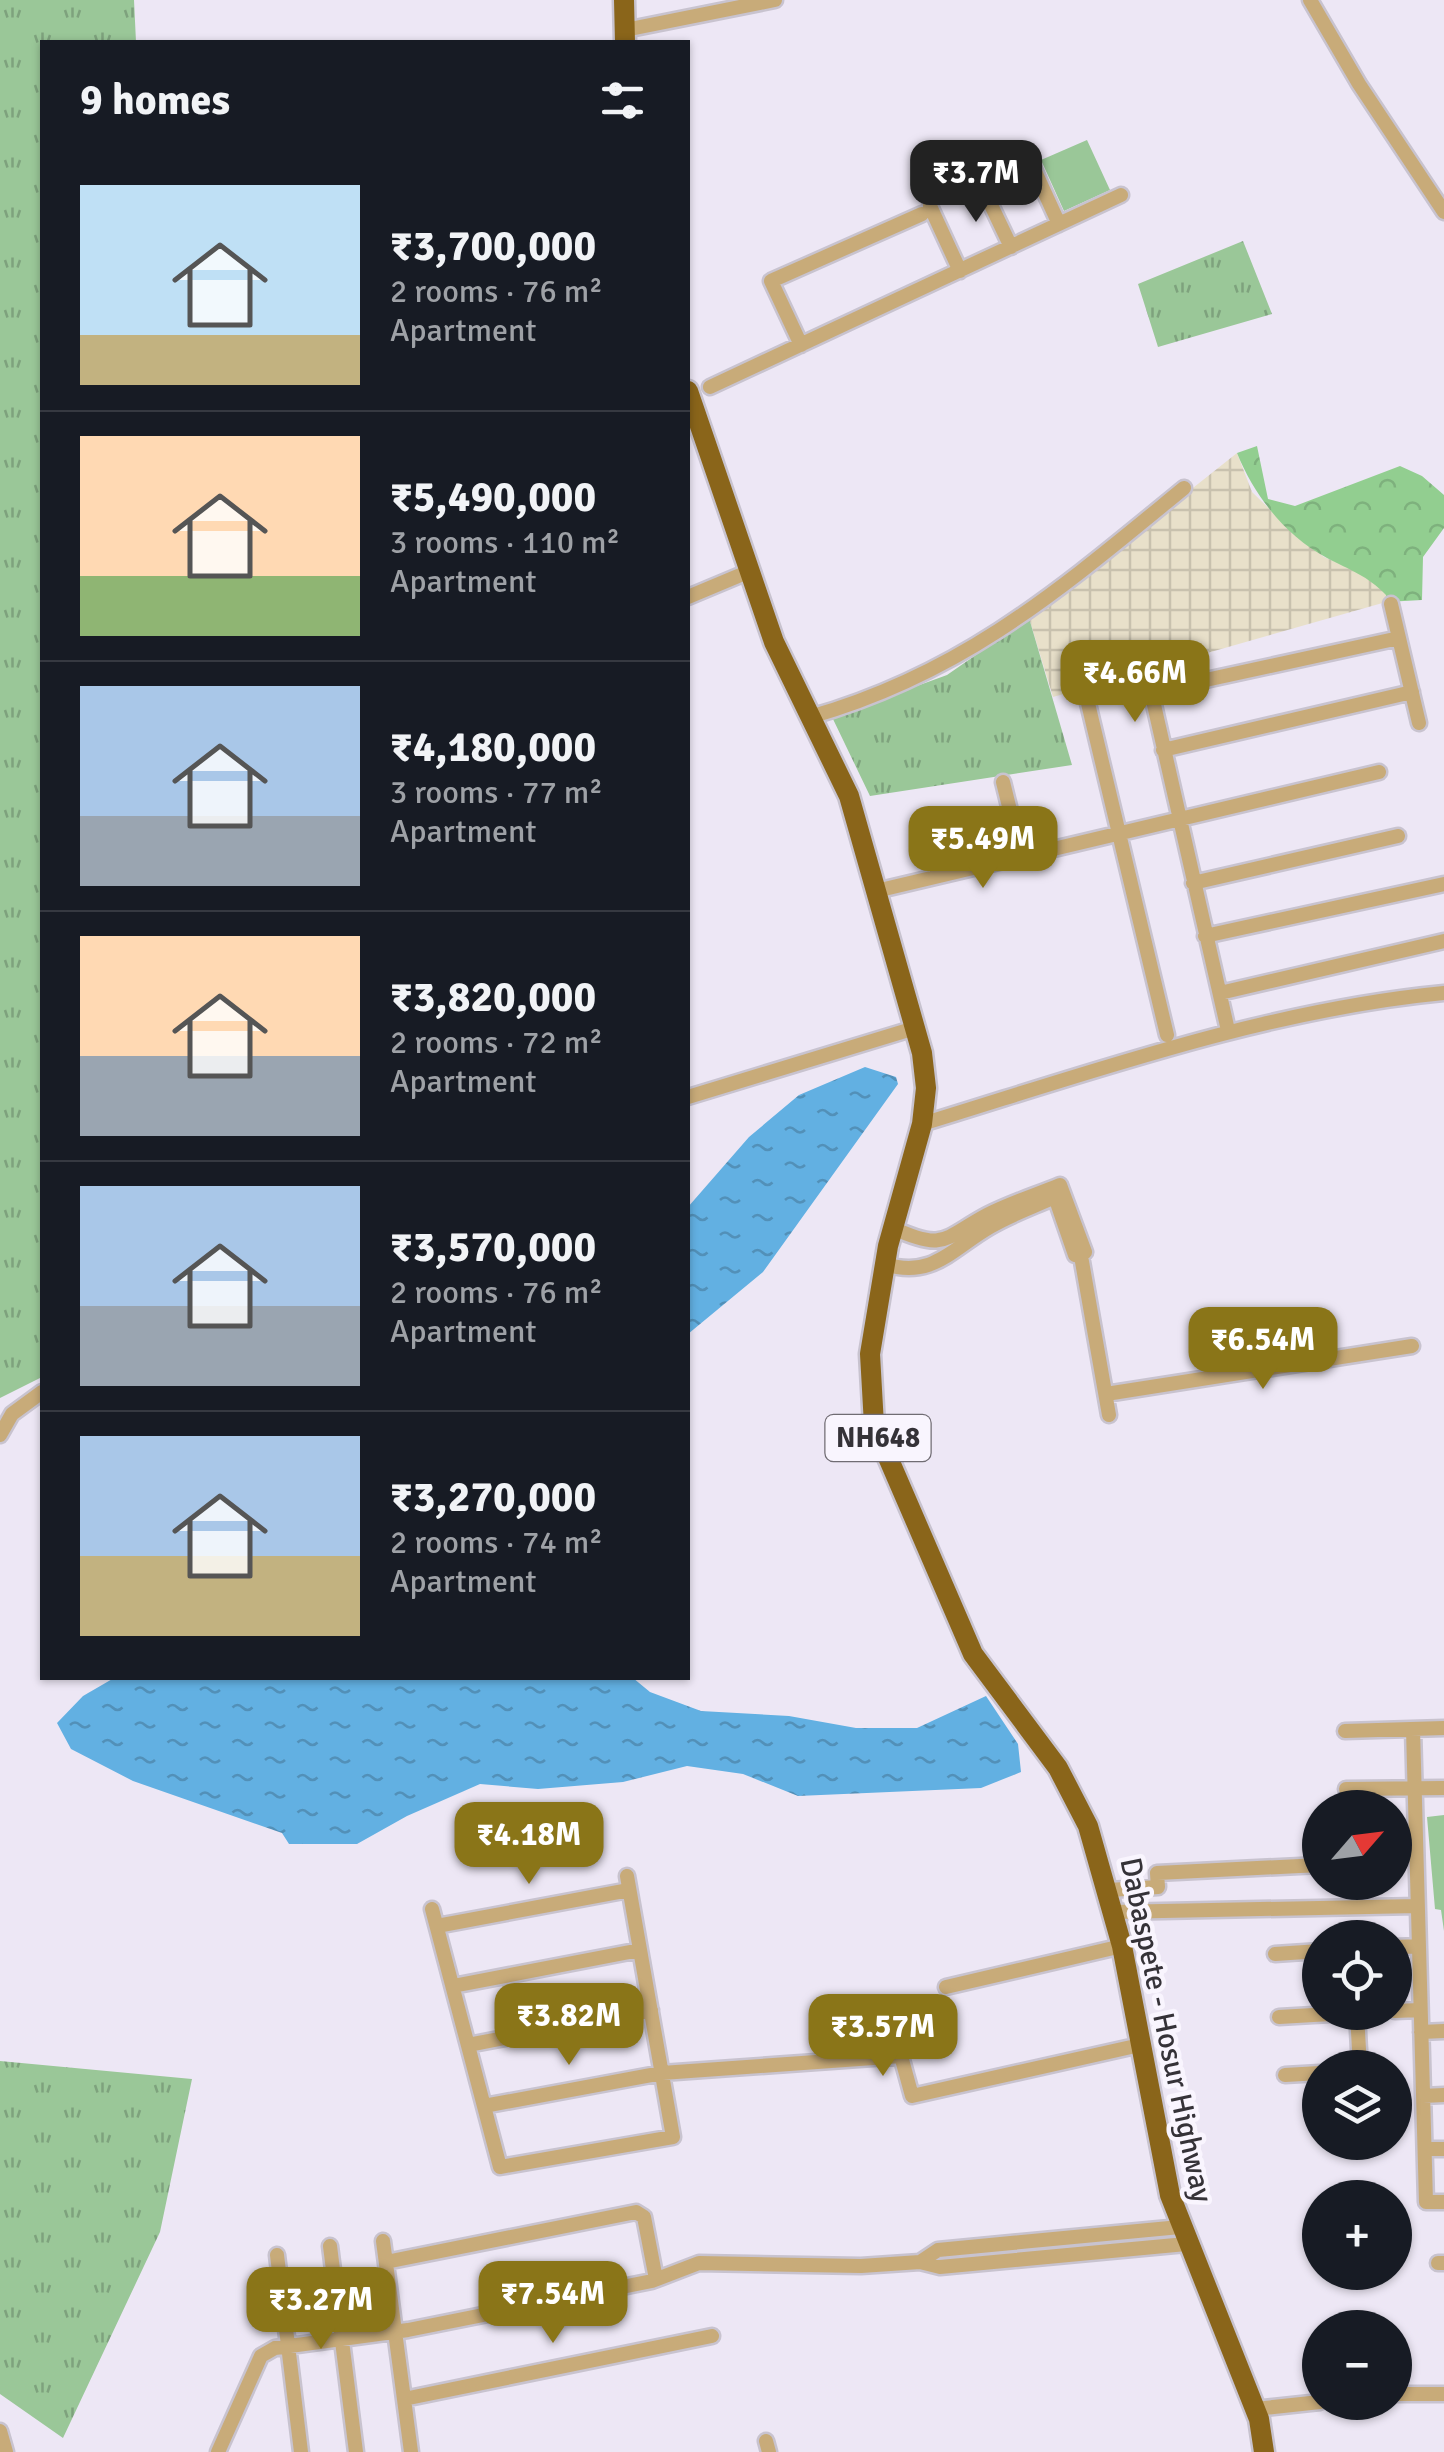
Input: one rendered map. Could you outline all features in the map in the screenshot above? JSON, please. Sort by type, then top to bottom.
[{"type":"highway","points":[[624,0],[625,36]]},
{"type":"highway","name":"Dabaspete - Hosur Highway","points":[[690,397],[774,642],[848,796],[915,1028],[926,1088],[922,1124],[885,1264],[870,1354],[870,1394],[884,1455],[974,1654],[1074,1794],[1109,1890],[1161,2158],[1183,2236],[1255,2409],[1264,2452]]},
{"type":"street","points":[[625,36],[774,0]]},
{"type":"street","points":[[1310,0],[1359,84],[1444,212]]},
{"type":"street","points":[[1032,165],[1059,224]]},
{"type":"street","points":[[981,184],[1011,247]]},
{"type":"street","points":[[710,387],[1121,195]]},
{"type":"street","points":[[801,345],[770,281],[926,210],[960,271]]},
{"type":"street","points":[[810,717],[925,675],[985,642],[1024,617],[1184,488]]},
{"type":"street","points":[[690,595],[750,571]]},
{"type":"street","points":[[1391,604],[1420,723]]},
{"type":"street","points":[[1227,1026],[1153,704],[1156,692],[1399,638]]},
{"type":"street","points":[[1163,750],[1412,692]]},
{"type":"street","points":[[1086,694],[1166,1034]]},
{"type":"street","points":[[876,891],[1380,772]]},
{"type":"street","points":[[1003,782],[1017,856]]},
{"type":"street","points":[[1194,883],[1398,836]]},
{"type":"street","points":[[1205,936],[1444,884]]},
{"type":"street","points":[[1220,992],[1444,940]]},
{"type":"street","points":[[922,1124],[1170,1048],[1313,1016],[1444,994]]},
{"type":"street","points":[[690,1096],[915,1028]]},
{"type":"street","points":[[893,1228],[914,1238],[947,1239],[984,1216],[1060,1184],[1085,1252],[1082,1256],[1109,1414]]},
{"type":"street","points":[[885,1264],[905,1270],[924,1268],[956,1253],[991,1226],[1055,1197],[1076,1255],[1082,1256]]},
{"type":"street","points":[[1106,1394],[1412,1346]]},
{"type":"street","points":[[0,1434],[12,1414],[40,1393]]},
{"type":"street","points":[[1345,1731],[1444,1728]]},
{"type":"street","points":[[1413,1729],[1426,2202],[1444,2202]]},
{"type":"street","points":[[1346,1789],[1444,1788]]},
{"type":"street","points":[[1109,1890],[1158,1887],[1157,1873],[1302,1865]]},
{"type":"street","points":[[432,1908],[500,2167],[673,2137],[628,1883],[437,1926]]},
{"type":"street","points":[[1114,1912],[1417,1906]]},
{"type":"street","points":[[946,1988],[1122,1946]]},
{"type":"street","points":[[1412,1947],[1418,1946]]},
{"type":"street","points":[[452,1986],[640,1950]]},
{"type":"street","points":[[1275,1954],[1302,1953]]},
{"type":"street","points":[[468,2045],[651,2010]]},
{"type":"street","points":[[1412,2010],[1420,2010]]},
{"type":"street","points":[[1279,2017],[1302,2016]]},
{"type":"street","points":[[1421,2032],[1444,2031]]},
{"type":"street","points":[[484,2106],[662,2073],[901,2056],[912,2096],[1140,2046]]},
{"type":"street","points":[[1285,2075],[1302,2074]]},
{"type":"street","points":[[1423,2096],[1444,2095]]},
{"type":"street","points":[[1424,2149],[1444,2149]]},
{"type":"street","points":[[386,2262],[636,2212],[644,2217],[656,2279]]},
{"type":"street","points":[[218,2452],[261,2356],[287,2346],[395,2332],[656,2279],[704,2262],[861,2266],[920,2262],[938,2250],[1183,2236]]},
{"type":"street","points":[[383,2241],[411,2452]]},
{"type":"street","points":[[330,2246],[356,2452]]},
{"type":"street","points":[[277,2255],[301,2452]]},
{"type":"street","points":[[404,2398],[712,2336]]},
{"type":"street","points":[[1412,2394],[1444,2394]]},
{"type":"street","points":[[1255,2409],[1302,2404]]},
{"type":"street","points":[[0,2431],[6,2452]]},
{"type":"shaded area","points":[[1237,453],[1252,492],[1324,557],[1367,575],[1387,595],[1386,602],[1053,697],[1029,618]]},
{"type":"green space","points":[[0,0],[134,0],[136,40],[40,40],[40,1378],[0,1398]]},
{"type":"green space","points":[[1087,140],[1110,190],[1064,211],[1041,160]]},
{"type":"green space","points":[[1243,241],[1272,314],[1158,347],[1138,284]]},
{"type":"green space","points":[[1257,446],[1268,499],[1295,506],[1400,466],[1422,476],[1444,495],[1444,528],[1423,557],[1422,600],[1386,602],[1386,595],[1372,583],[1312,549],[1285,526],[1252,484],[1237,453]]},
{"type":"green space","points":[[1029,618],[1072,765],[870,796],[832,717],[947,675]]},
{"type":"green space","points":[[1444,1815],[1444,1931],[1441,1910],[1435,1909],[1427,1817]]},
{"type":"green space","points":[[0,2061],[192,2079],[160,2232],[63,2438],[0,2394]]},
{"type":"water","points":[[865,1067],[896,1077],[898,1084],[763,1272],[690,1332],[690,1205],[749,1137],[799,1095]]},
{"type":"water","points":[[111,1680],[635,1680],[650,1692],[701,1711],[789,1716],[856,1728],[917,1728],[986,1696],[1018,1744],[1021,1772],[981,1788],[798,1796],[743,1774],[687,1766],[623,1782],[538,1789],[480,1784],[407,1816],[357,1844],[289,1844],[282,1833],[133,1781],[71,1749],[57,1723],[83,1696]]}]
